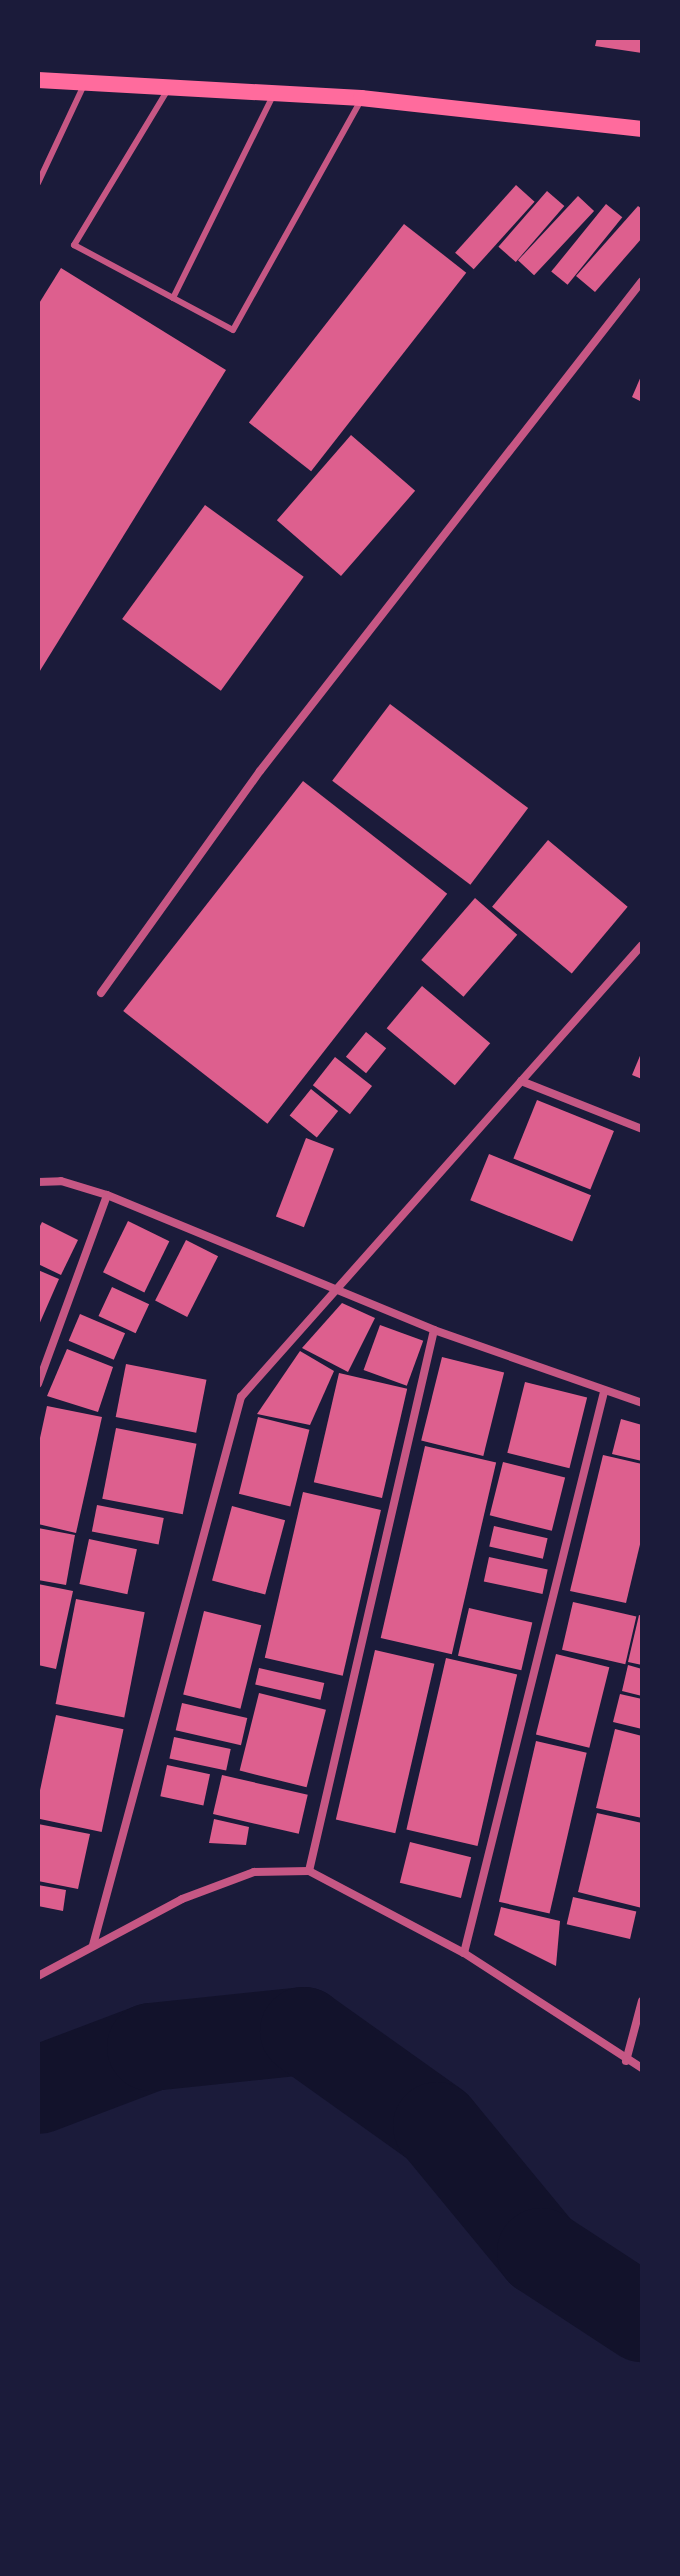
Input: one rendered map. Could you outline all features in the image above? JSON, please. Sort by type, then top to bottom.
[{"type":"main road","points":[[38,80],[85,81],[167,90],[275,92],[361,98],[642,129]]},
{"type":"street","points":[[101,993],[260,771],[642,281]]},
{"type":"street","points":[[93,1945],[241,1397],[642,945]]},
{"type":"street","points":[[521,1081],[642,1129]]},
{"type":"street","points":[[38,1182],[61,1181],[107,1195],[434,1330],[642,1403]]},
{"type":"street","points":[[38,1384],[107,1195]]},
{"type":"street","points":[[309,1871],[434,1330]]},
{"type":"street","points":[[464,1953],[604,1392]]},
{"type":"street","points":[[38,1976],[182,1899],[254,1872],[309,1871],[464,1953],[626,2061],[642,2068]]},
{"type":"street","points":[[626,2061],[642,2001]]},
{"type":"lane","points":[[38,183],[85,81]]},
{"type":"lane","points":[[167,90],[74,245],[233,330],[361,98]]},
{"type":"lane","points":[[173,298],[275,92]]},
{"type":"building","points":[[597,38],[642,38],[642,53],[595,46]]},
{"type":"building","points":[[516,185],[535,202],[474,269],[455,253]]},
{"type":"building","points":[[547,191],[564,206],[516,262],[498,247]]},
{"type":"building","points":[[578,196],[594,211],[534,275],[518,260]]},
{"type":"building","points":[[606,204],[622,217],[568,285],[551,272]]},
{"type":"building","points":[[638,206],[642,209],[642,238],[595,292],[576,276]]},
{"type":"building","points":[[404,224],[466,273],[311,471],[249,423]]},
{"type":"building","points":[[61,268],[226,370],[38,674],[38,305]]},
{"type":"building","points":[[642,374],[642,402],[632,397]]},
{"type":"building","points":[[351,435],[415,491],[341,576],[277,520]]},
{"type":"building","points":[[205,505],[304,577],[221,691],[122,619]]},
{"type":"building","points":[[390,704],[528,808],[470,885],[332,781]]},
{"type":"building","points":[[303,781],[447,894],[267,1124],[123,1011]]},
{"type":"building","points":[[548,840],[628,907],[572,973],[492,907]]},
{"type":"building","points":[[475,898],[517,935],[463,997],[421,960]]},
{"type":"building","points":[[422,986],[490,1043],[455,1085],[387,1028]]},
{"type":"building","points":[[366,1032],[386,1048],[366,1073],[346,1057]]},
{"type":"building","points":[[642,1051],[642,1079],[632,1075]]},
{"type":"building","points":[[335,1057],[372,1086],[350,1114],[313,1085]]},
{"type":"building","points":[[311,1089],[338,1111],[317,1137],[290,1115]]},
{"type":"building","points":[[537,1100],[614,1131],[590,1190],[513,1158]]},
{"type":"building","points":[[306,1138],[334,1149],[304,1227],[276,1216]]},
{"type":"building","points":[[489,1154],[591,1195],[572,1242],[470,1200]]},
{"type":"building","points":[[128,1221],[169,1241],[144,1292],[103,1272]]},
{"type":"building","points":[[42,1222],[78,1240],[61,1275],[38,1264],[38,1230]]},
{"type":"building","points":[[186,1240],[218,1256],[187,1317],[155,1301]]},
{"type":"building","points":[[38,1270],[59,1279],[38,1327]]},
{"type":"building","points":[[112,1287],[149,1304],[136,1333],[98,1316]]},
{"type":"building","points":[[342,1303],[375,1318],[348,1372],[302,1348]]},
{"type":"building","points":[[80,1314],[125,1333],[114,1360],[69,1341]]},
{"type":"building","points":[[380,1325],[423,1341],[407,1386],[364,1370]]},
{"type":"building","points":[[67,1349],[113,1367],[98,1412],[47,1396]]},
{"type":"building","points":[[300,1351],[334,1371],[310,1425],[257,1414]]},
{"type":"building","points":[[442,1357],[504,1372],[483,1456],[421,1440]]},
{"type":"building","points":[[126,1364],[206,1380],[196,1433],[116,1417]]},
{"type":"building","points":[[339,1373],[407,1389],[382,1498],[314,1482]]},
{"type":"building","points":[[525,1382],[587,1397],[569,1468],[507,1453]]},
{"type":"building","points":[[47,1406],[102,1417],[76,1533],[38,1524],[38,1447]]},
{"type":"building","points":[[258,1417],[309,1430],[290,1506],[239,1494]]},
{"type":"building","points":[[621,1419],[642,1425],[642,1461],[612,1454]]},
{"type":"building","points":[[116,1428],[196,1444],[183,1514],[102,1499]]},
{"type":"building","points":[[425,1446],[496,1462],[452,1654],[381,1638]]},
{"type":"building","points":[[603,1455],[642,1464],[642,1536],[626,1603],[570,1591]]},
{"type":"building","points":[[503,1462],[565,1477],[552,1531],[490,1515]]},
{"type":"building","points":[[303,1492],[381,1510],[343,1676],[265,1658]]},
{"type":"building","points":[[97,1505],[164,1518],[159,1544],[92,1532]]},
{"type":"building","points":[[232,1506],[285,1520],[265,1595],[212,1580]]},
{"type":"building","points":[[494,1526],[548,1538],[543,1559],[489,1546]]},
{"type":"building","points":[[38,1528],[75,1535],[66,1585],[38,1580]]},
{"type":"building","points":[[89,1539],[137,1549],[127,1594],[79,1584]]},
{"type":"building","points":[[489,1557],[548,1569],[542,1594],[484,1581]]},
{"type":"building","points":[[38,1584],[73,1591],[56,1669],[38,1665]]},
{"type":"building","points":[[76,1599],[145,1612],[124,1717],[56,1704]]},
{"type":"building","points":[[573,1602],[636,1617],[625,1664],[562,1650]]},
{"type":"building","points":[[469,1608],[532,1623],[521,1670],[458,1656]]},
{"type":"building","points":[[204,1611],[261,1625],[240,1709],[183,1694]]},
{"type":"building","points":[[639,1615],[642,1616],[642,1665],[628,1662]]},
{"type":"building","points":[[375,1650],[434,1664],[395,1833],[336,1820]]},
{"type":"building","points":[[556,1654],[609,1667],[589,1748],[536,1735]]},
{"type":"building","points":[[446,1658],[517,1674],[478,1846],[406,1829]]},
{"type":"building","points":[[628,1665],[642,1669],[642,1696],[622,1691]]},
{"type":"building","points":[[259,1668],[324,1683],[320,1700],[255,1685]]},
{"type":"building","points":[[259,1693],[326,1710],[307,1787],[240,1771]]},
{"type":"building","points":[[620,1694],[642,1699],[642,1729],[613,1722]]},
{"type":"building","points":[[182,1703],[247,1718],[241,1745],[176,1730]]},
{"type":"building","points":[[56,1715],[123,1729],[102,1832],[38,1819],[38,1800]]},
{"type":"building","points":[[615,1729],[642,1736],[642,1818],[596,1808]]},
{"type":"building","points":[[174,1737],[231,1749],[226,1771],[169,1759]]},
{"type":"building","points":[[536,1741],[587,1753],[550,1913],[499,1902]]},
{"type":"building","points":[[167,1765],[210,1774],[203,1805],[160,1796]]},
{"type":"building","points":[[222,1775],[308,1795],[299,1834],[213,1814]]},
{"type":"building","points":[[597,1813],[642,1823],[642,1908],[578,1892]]},
{"type":"building","points":[[214,1819],[249,1827],[246,1845],[209,1843]]},
{"type":"building","points":[[38,1824],[90,1834],[78,1889],[38,1881]]},
{"type":"building","points":[[410,1842],[471,1857],[461,1898],[400,1883]]},
{"type":"building","points":[[38,1885],[66,1890],[63,1911],[38,1906]]},
{"type":"building","points":[[573,1897],[636,1912],[630,1939],[567,1924]]},
{"type":"building","points":[[501,1907],[560,1921],[556,1966],[494,1935]]},
{"type":"waterway","points":[[38,2090],[151,2047],[304,2031],[437,2126],[541,2252],[642,2318]]}]
